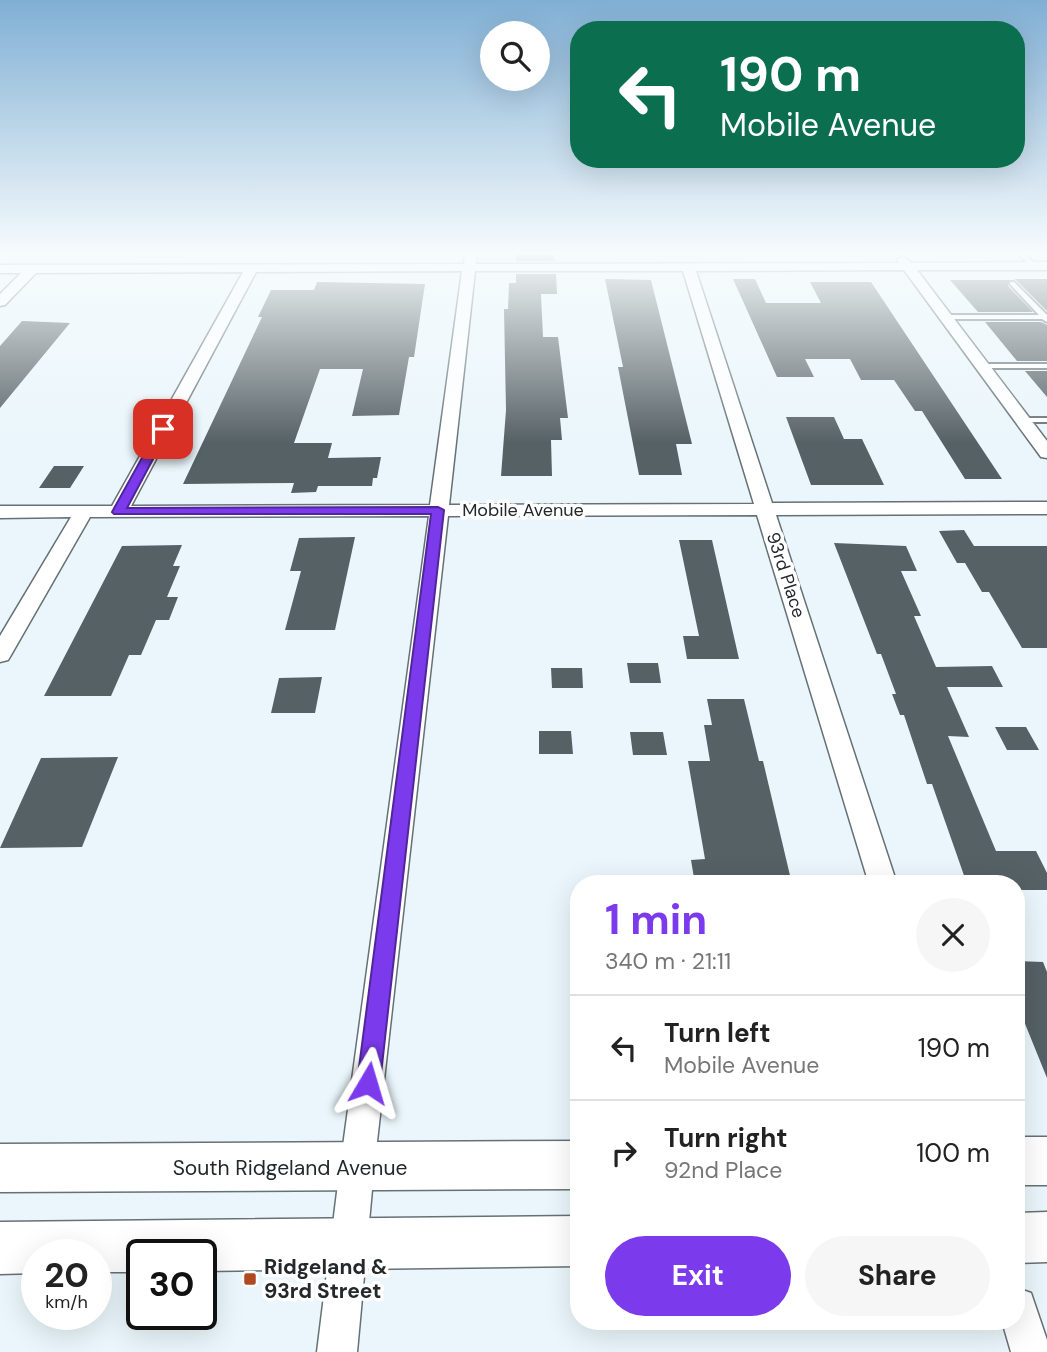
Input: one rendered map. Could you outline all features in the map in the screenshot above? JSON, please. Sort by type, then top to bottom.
[{"type":"main road","points":[[1025,1161],[1047,1161]]},
{"type":"main road","name":"South Ridgeland Avenue","points":[[0,1168],[570,1165]]},
{"type":"main road","points":[[1025,1238],[1047,1237]]},
{"type":"main road","points":[[0,1248],[570,1241]]},
{"type":"street","points":[[118,512],[225,317]]},
{"type":"street","points":[[337,1352],[357,1168],[463,317]]},
{"type":"street","name":"93rd Place","points":[[704,317],[880,875]]},
{"type":"street","points":[[946,317],[1022,420],[1041,438],[1047,453]]},
{"type":"street","name":"Mobile Avenue","points":[[0,512],[1047,508]]},
{"type":"street","points":[[0,655],[84,512]]},
{"type":"street","points":[[1024,1330],[1031,1352]]},
{"type":"lane","points":[[955,317],[1046,318]]},
{"type":"lane","points":[[982,366],[1047,366]]},
{"type":"lane","points":[[1022,420],[1047,420]]},
{"type":"building","points":[[262,317],[420,317],[414,357],[409,357],[399,415],[352,416],[363,369],[320,369],[294,443],[332,443],[328,458],[381,457],[377,478],[373,478],[372,486],[318,486],[316,492],[291,493],[294,483],[183,484]]},
{"type":"building","points":[[504,317],[542,317],[543,337],[558,337],[568,418],[560,418],[562,440],[551,440],[552,476],[501,476],[506,410]]},
{"type":"building","points":[[613,317],[660,317],[692,444],[676,444],[682,475],[639,475],[618,367],[623,367]]},
{"type":"building","points":[[750,317],[894,317],[1002,479],[965,479],[922,411],[915,411],[894,380],[861,380],[850,359],[805,359],[814,377],[777,377]]},
{"type":"building","points":[[22,321],[70,323],[0,408],[0,346]]},
{"type":"building","points":[[985,322],[1041,322],[1047,325],[1047,361],[1017,361]]},
{"type":"building","points":[[1025,371],[1047,371],[1047,397]]},
{"type":"building","points":[[786,417],[834,417],[844,439],[862,439],[884,485],[811,485]]},
{"type":"building","points":[[54,466],[84,466],[70,488],[39,488]]},
{"type":"building","points":[[964,530],[974,546],[1047,546],[1047,648],[1022,648],[989,592],[982,592],[965,563],[957,563],[939,531]]},
{"type":"building","points":[[355,537],[335,630],[285,630],[301,571],[290,571],[299,538]]},
{"type":"building","points":[[679,540],[712,540],[739,659],[687,659],[683,636],[699,636]]},
{"type":"building","points":[[834,543],[906,546],[917,571],[901,571],[921,616],[914,616],[936,667],[992,666],[1003,687],[947,687],[969,737],[948,736],[996,851],[1036,851],[1047,873],[1047,890],[1025,890],[1025,875],[964,875],[932,784],[927,784],[904,715],[900,715],[892,694],[896,694],[881,654],[877,654]]},
{"type":"building","points":[[182,545],[173,566],[180,566],[167,597],[178,597],[169,620],[156,620],[141,655],[129,655],[111,696],[44,696],[122,546]]},
{"type":"building","points":[[627,663],[658,663],[661,683],[630,683]]},
{"type":"building","points":[[551,668],[582,668],[583,688],[552,688]]},
{"type":"building","points":[[322,677],[315,713],[271,713],[279,678]]},
{"type":"building","points":[[707,699],[744,699],[759,761],[763,761],[790,875],[694,875],[691,860],[705,859],[688,761],[710,761],[704,725],[712,725]]},
{"type":"building","points":[[995,727],[1026,727],[1039,750],[1007,750]]},
{"type":"building","points":[[539,731],[571,731],[573,754],[539,754]]},
{"type":"building","points":[[630,732],[663,732],[667,755],[633,755]]},
{"type":"building","points":[[118,757],[82,847],[0,848],[41,758]]},
{"type":"building","points":[[1025,961],[1043,962],[1047,972],[1047,1078],[1025,1024]]},
{"type":"place","name":"Ridgeland & 93rd Street","points":[[250,1279]]},
{"type":"route","points":[[163,429],[118,512],[438,510],[368,1083]]}]
